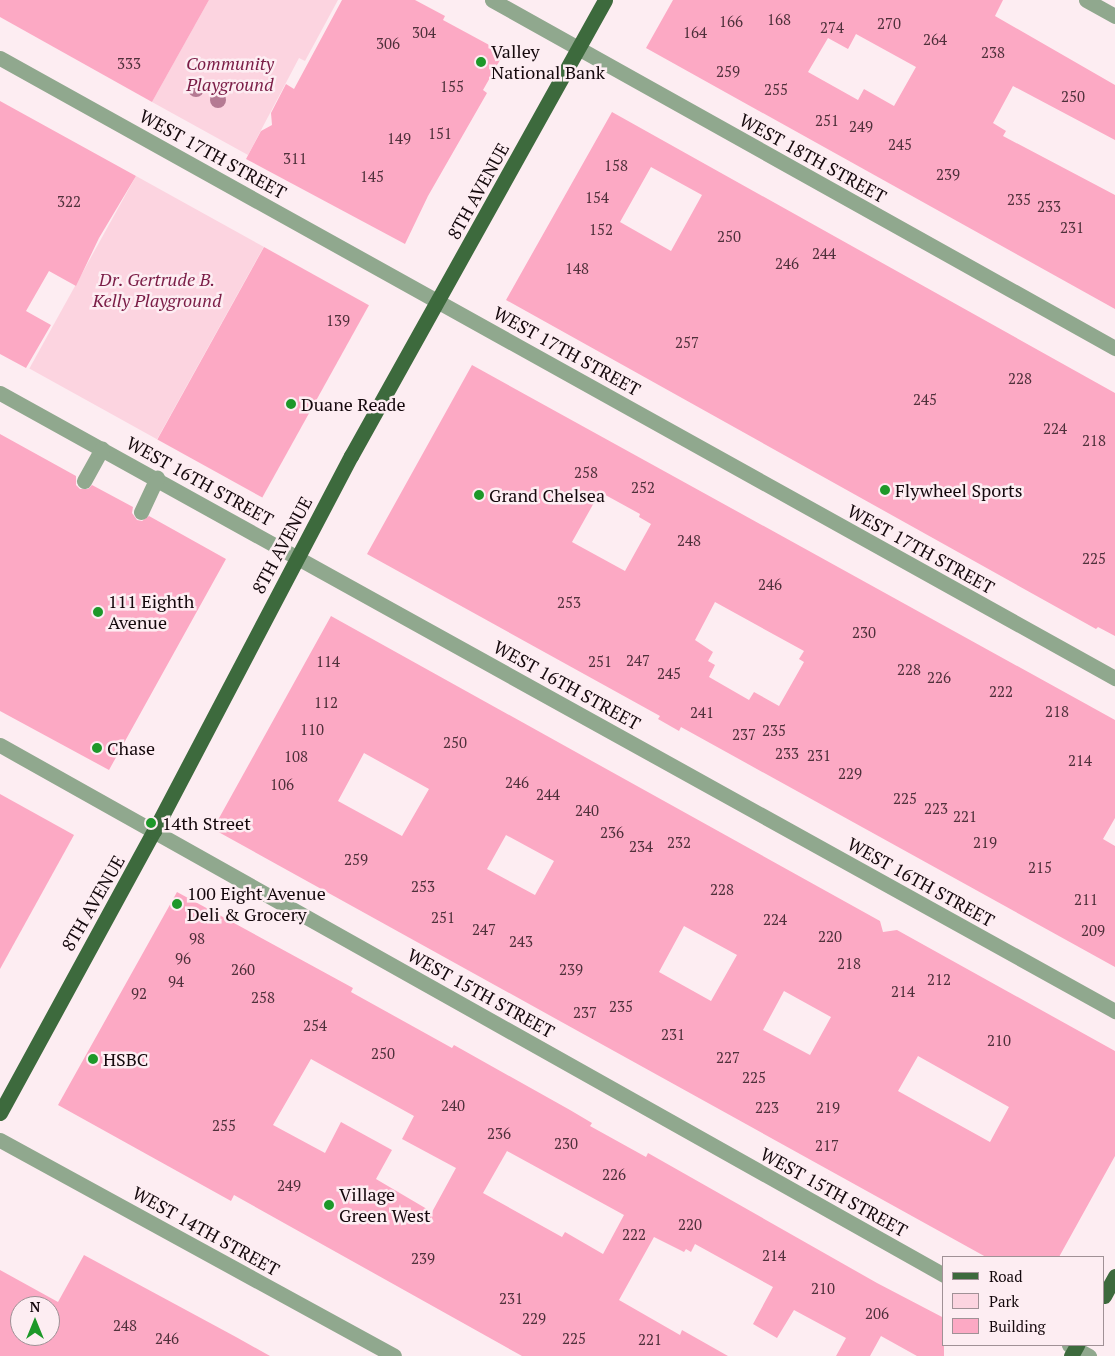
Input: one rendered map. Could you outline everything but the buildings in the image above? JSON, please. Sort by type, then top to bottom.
[{"type":"main road","name":"8TH AVENUE","points":[[0,1113],[154,831],[296,557],[605,0]]},
{"type":"main road","points":[[1105,1294],[1115,1276]]},
{"type":"street","name":"WEST 18TH STREET","points":[[492,0],[1115,348]]},
{"type":"street","points":[[1086,0],[1115,16]]},
{"type":"street","name":"WEST 17TH STREET","points":[[0,58],[1115,678]]},
{"type":"street","name":"WEST 16TH STREET","points":[[0,393],[157,478],[1115,1011]]},
{"type":"street","points":[[84,481],[102,449]]},
{"type":"street","points":[[140,512],[157,478]]},
{"type":"street","name":"WEST 15TH STREET","points":[[0,745],[942,1274]]},
{"type":"street","name":"WEST 14TH STREET","points":[[0,1140],[394,1356]]},
{"type":"street","points":[[1073,1348],[1089,1356]]},
{"type":"green space","name":"Community Playground","points":[[209,0],[338,0],[305,61],[299,58],[248,155],[152,102]]},
{"type":"green space","name":"Dr. Gertrude B. Kelly Playground","points":[[136,176],[264,247],[157,439],[29,368]]},
{"type":"place","name":"Valley National Bank","points":[[481,62]]},
{"type":"place","name":"Duane Reade","points":[[291,404]]},
{"type":"place","name":"Flywheel Sports","points":[[885,490]]},
{"type":"place","name":"Grand Chelsea","points":[[479,495]]},
{"type":"place","name":"111 Eighth Avenue","points":[[98,612]]},
{"type":"place","name":"Chase","points":[[97,748]]},
{"type":"place","name":"14th Street","points":[[151,823]]},
{"type":"place","name":"100 Eight Avenue Deli & Grocery","points":[[177,904]]},
{"type":"place","name":"HSBC","points":[[93,1059]]},
{"type":"place","name":"Village Green West","points":[[329,1205]]}]
